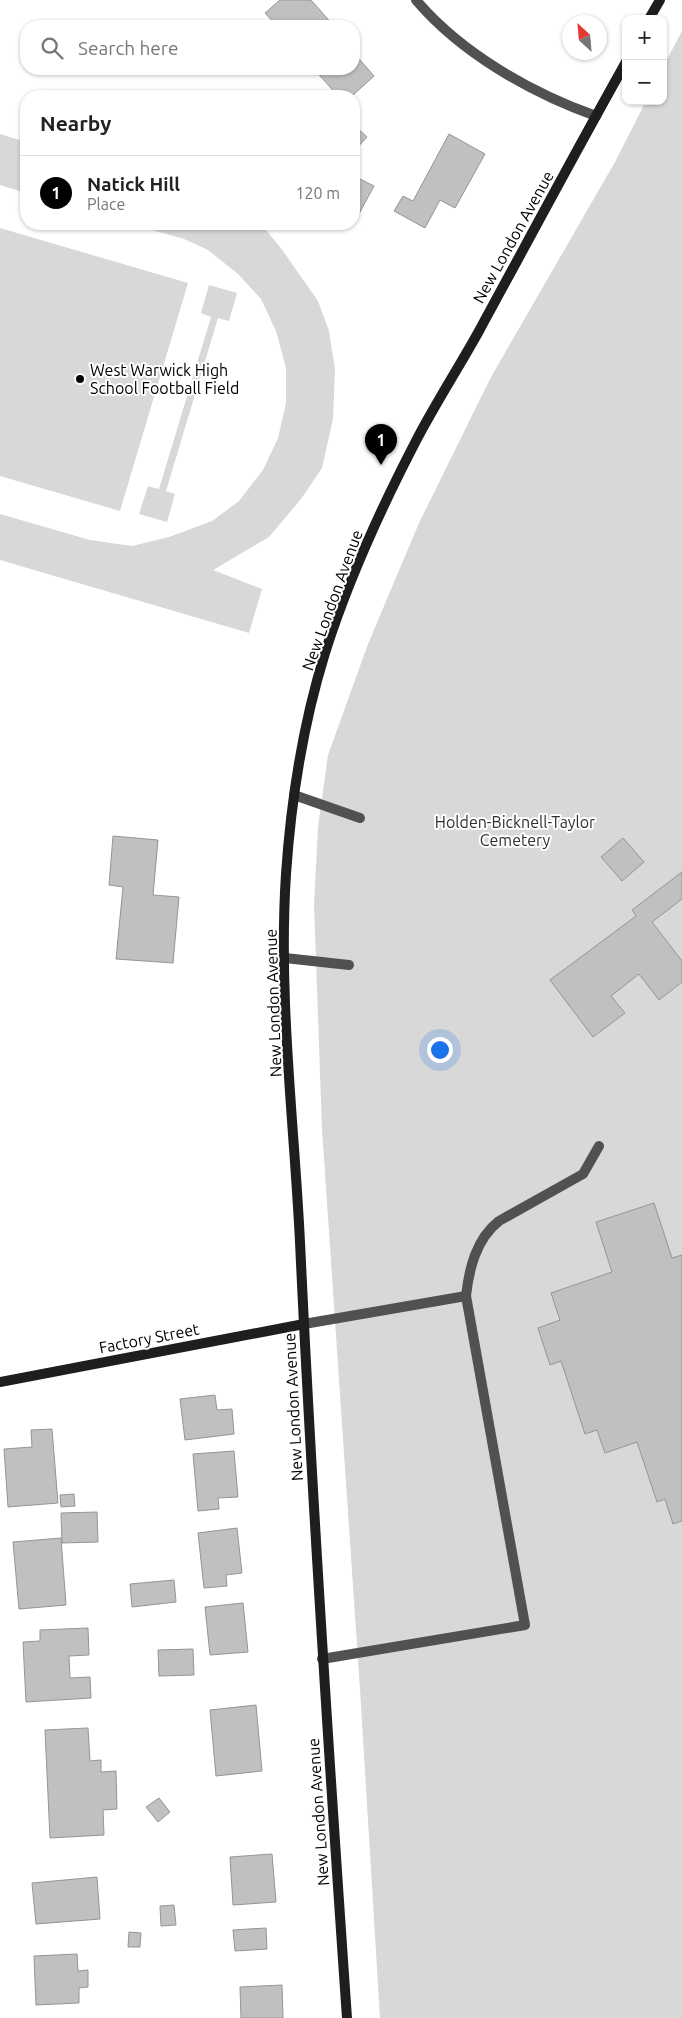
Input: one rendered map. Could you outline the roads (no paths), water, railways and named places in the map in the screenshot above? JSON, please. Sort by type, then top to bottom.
[{"type":"main road","points":[[651,15],[660,0]]},
{"type":"main road","name":"New London Avenue","points":[[347,2018],[322,1659],[287,1030],[285,958],[286,877],[294,795],[299,760],[324,655],[358,562],[417,438],[476,336],[622,69]]},
{"type":"main road","name":"Factory Street","points":[[0,1382],[304,1324]]},
{"type":"street","points":[[416,0],[430,16],[487,62],[568,106],[596,116]]},
{"type":"street","points":[[294,795],[360,818]]},
{"type":"street","points":[[285,958],[349,965]]},
{"type":"street","points":[[322,1659],[525,1625],[466,1296],[469,1272],[489,1229],[498,1221],[583,1174],[599,1146]]},
{"type":"street","points":[[304,1324],[466,1296]]},
{"type":"place","name":"West Warwick High School Football Field","points":[[80,379]]},
{"type":"place","name":"Natick Hill","points":[[381,465]]},
{"type":"park label","name":"Holden-Bicknell-Taylor Cemetery","points":[[515,831]]}]
